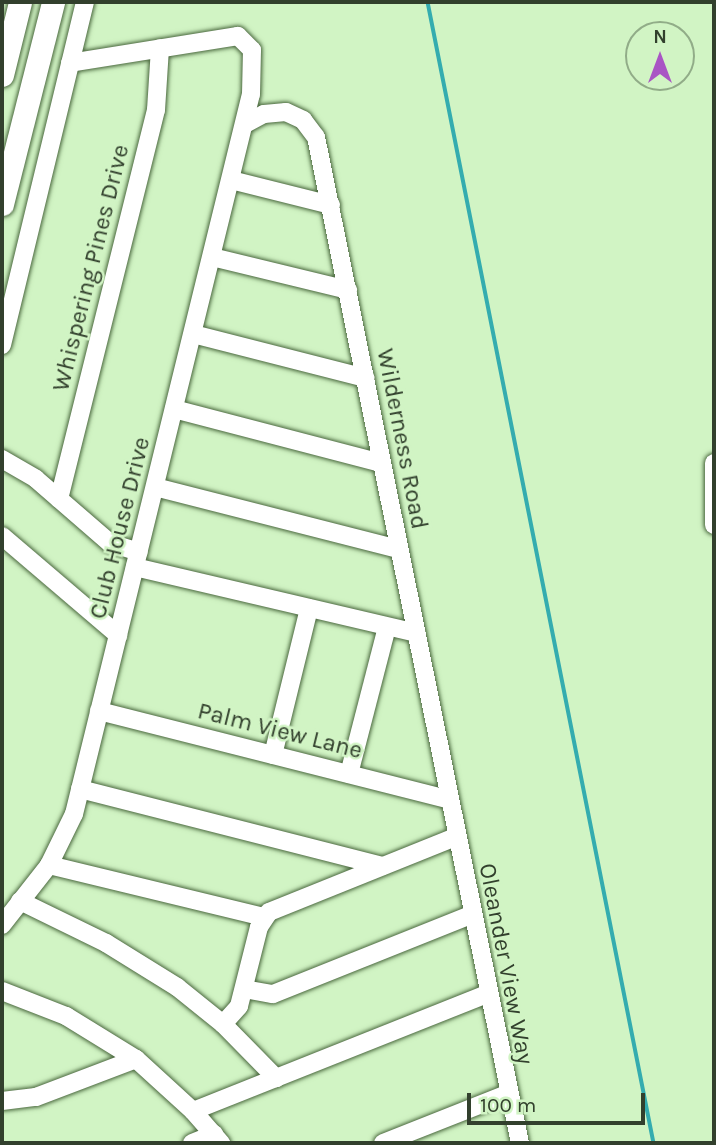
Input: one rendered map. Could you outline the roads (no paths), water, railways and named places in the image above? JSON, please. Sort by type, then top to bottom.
[{"type":"main road","points":[[2,75],[20,2]]},
{"type":"main road","points":[[2,204],[53,2]]},
{"type":"street","points":[[2,345],[85,2]]},
{"type":"street","name":"Club House Drive","points":[[2,925],[49,866],[80,789],[245,124],[252,55],[245,40],[232,36],[160,48]]},
{"type":"street","points":[[70,63],[160,48]]},
{"type":"street","name":"Whispering Pines Drive","points":[[59,499],[156,110],[160,48]]},
{"type":"street","name":"Wilderness Road","points":[[245,124],[278,111],[303,120],[316,137],[456,835]]},
{"type":"street","points":[[231,180],[331,205]]},
{"type":"street","points":[[212,257],[348,290]]},
{"type":"street","points":[[193,334],[365,378]]},
{"type":"street","points":[[174,410],[382,463]]},
{"type":"street","points":[[2,459],[59,499],[110,542],[137,560],[309,608],[416,633]]},
{"type":"street","points":[[714,463],[714,526]]},
{"type":"street","points":[[155,487],[399,549]]},
{"type":"street","points":[[2,536],[118,635]]},
{"type":"street","points":[[273,755],[309,608]]},
{"type":"street","points":[[349,774],[387,626]]},
{"type":"street","name":"Palm View Lane","points":[[99,711],[448,799]]},
{"type":"street","points":[[80,789],[382,866]]},
{"type":"street","points":[[223,1024],[239,1006],[264,917],[278,907],[456,835]]},
{"type":"street","name":"Oleander View Way","points":[[456,835],[507,1094],[520,1143]]},
{"type":"street","points":[[49,866],[264,917]]},
{"type":"street","points":[[20,901],[142,964],[223,1024],[276,1078]]},
{"type":"street","points":[[244,989],[273,994],[471,915]]},
{"type":"street","points":[[2,991],[66,1016],[136,1059],[193,1111],[218,1139]]},
{"type":"street","points":[[193,1111],[487,994]]},
{"type":"street","points":[[2,1101],[36,1097],[136,1059]]},
{"type":"street","points":[[383,1143],[507,1094]]},
{"type":"street","points":[[192,1143],[218,1139]]},
{"type":"waterway","points":[[428,2],[654,1143]]}]
